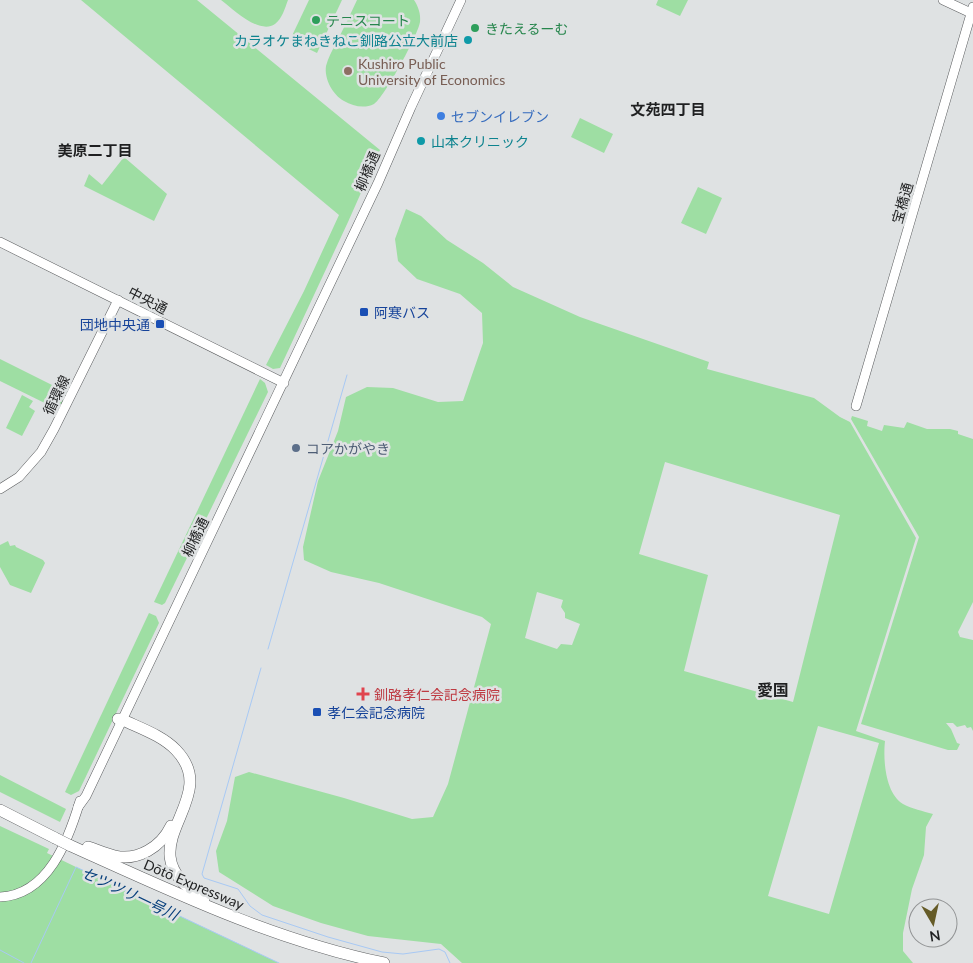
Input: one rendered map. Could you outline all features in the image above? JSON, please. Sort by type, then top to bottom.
[{"type":"highway","points":[[68,845],[116,856],[139,855],[158,845],[164,838],[183,799],[185,781],[183,770],[175,756],[161,744],[121,721]]},
{"type":"highway","points":[[121,721],[172,745],[184,759],[188,769],[190,781],[187,801],[173,834],[169,853],[171,864],[182,884],[205,900],[271,931]]},
{"type":"highway","name":"Dōtō Expressway","points":[[1,813],[188,905],[237,925],[324,954],[360,963]]},
{"type":"highway","name":"Dōtō Expressway","points":[[68,845],[198,903],[271,931],[325,948],[384,963]]},
{"type":"street","name":"柳橋通","points":[[0,897],[14,895],[34,886],[56,860],[78,807],[86,796],[282,381],[378,183],[461,0]]},
{"type":"street","points":[[943,0],[972,11]]},
{"type":"street","name":"宝橋通","points":[[856,406],[972,11]]},
{"type":"street","name":"中央通","points":[[0,242],[282,381]]},
{"type":"street","name":"循環線","points":[[0,489],[19,476],[42,452],[118,300]]},
{"type":"green space","points":[[81,0],[197,0],[380,150],[280,368],[273,369],[266,365],[304,291],[339,215]]},
{"type":"green space","points":[[221,0],[288,0],[280,19],[275,24],[262,26],[246,20]]},
{"type":"green space","name":"テニスコート","points":[[309,0],[342,0],[317,53],[290,40]]},
{"type":"green space","points":[[357,0],[414,0],[420,16],[418,29],[400,66],[385,90],[374,104],[362,107],[347,103],[336,95],[326,76],[326,66],[329,57]]},
{"type":"green space","points":[[658,0],[688,0],[680,16],[656,5]]},
{"type":"green space","points":[[580,118],[613,134],[604,153],[571,137]]},
{"type":"green space","points":[[124,157],[167,194],[154,221],[84,186],[89,174],[102,185]]},
{"type":"green space","points":[[698,187],[722,198],[706,234],[681,223]]},
{"type":"green space","points":[[406,209],[421,216],[447,240],[483,263],[513,287],[580,317],[709,362],[707,369],[814,398],[850,422],[916,538],[856,731],[885,741],[886,775],[892,792],[897,799],[906,806],[933,814],[926,827],[924,855],[910,898],[908,898],[903,933],[903,951],[913,963],[462,963],[441,944],[368,936],[321,923],[273,906],[219,872],[216,851],[227,821],[235,777],[249,772],[412,819],[433,817],[448,784],[491,624],[482,617],[379,583],[331,572],[304,560],[303,547],[318,481],[338,431],[346,397],[367,387],[393,388],[438,402],[463,401],[483,343],[482,313],[460,294],[417,279],[398,261],[395,239]],"holes":[[[665,462],[840,515],[793,702],[684,671],[708,575],[639,554]],[[537,592],[563,600],[561,607],[565,613],[565,618],[580,624],[572,645],[561,644],[557,649],[525,638]],[[818,726],[879,743],[829,914],[768,896]]]},
{"type":"green space","points":[[0,359],[72,395],[63,412],[0,381]]},
{"type":"green space","points":[[260,379],[265,383],[268,392],[165,603],[162,605],[154,602]]},
{"type":"green space","points":[[22,395],[33,401],[29,407],[35,411],[22,436],[6,428]]},
{"type":"green space","points":[[852,416],[868,421],[867,426],[882,431],[884,425],[904,428],[907,422],[927,429],[958,431],[958,434],[973,439],[973,602],[958,632],[960,637],[973,640],[973,731],[971,727],[967,728],[965,725],[957,727],[953,723],[946,723],[957,743],[960,744],[957,750],[948,750],[861,724],[919,537],[851,419]]},
{"type":"green space","points":[[8,541],[10,546],[15,545],[43,560],[45,563],[31,593],[10,585],[0,567],[0,545]]},
{"type":"green space","points":[[149,613],[156,616],[159,623],[79,791],[71,795],[65,792]]},
{"type":"green space","points":[[0,775],[66,809],[60,822],[0,792]]},
{"type":"green space","points":[[0,826],[49,849],[47,853],[279,963],[0,963]]},
{"type":"waterway","points":[[268,649],[347,375]]},
{"type":"waterway","points":[[261,668],[202,874],[204,878],[238,889],[250,906],[262,915],[328,937],[382,952],[403,954],[439,949],[445,952],[450,963]]},
{"type":"waterway","name":"セツツリ一号川","points":[[31,963],[76,867],[279,963]]},
{"type":"waterway","name":"セツツリ一号川","points":[[0,950],[24,963]]},
{"type":"place","name":"テニスコート","points":[[316,20]]},
{"type":"place","name":"きたえるーむ","points":[[475,28]]},
{"type":"place","name":"カラオケまねきねこ釧路公立大前店","points":[[468,40]]},
{"type":"place","name":"Kushiro Public University of Economics","points":[[348,71]]},
{"type":"place","name":"セブンイレブン","points":[[441,116]]},
{"type":"place","name":"山本クリニック","points":[[421,141]]},
{"type":"place","name":"阿寒バス","points":[[364,312]]},
{"type":"place","name":"団地中央通","points":[[160,324]]},
{"type":"place","name":"コアかがやき","points":[[296,448]]},
{"type":"place","name":"釧路孝仁会記念病院","points":[[363,694]]},
{"type":"place","name":"孝仁会記念病院","points":[[317,712]]},
{"type":"district","name":"文苑四丁目","points":[[668,109]]},
{"type":"district","name":"美原二丁目","points":[[95,150]]},
{"type":"district","name":"愛国","points":[[773,689]]}]
